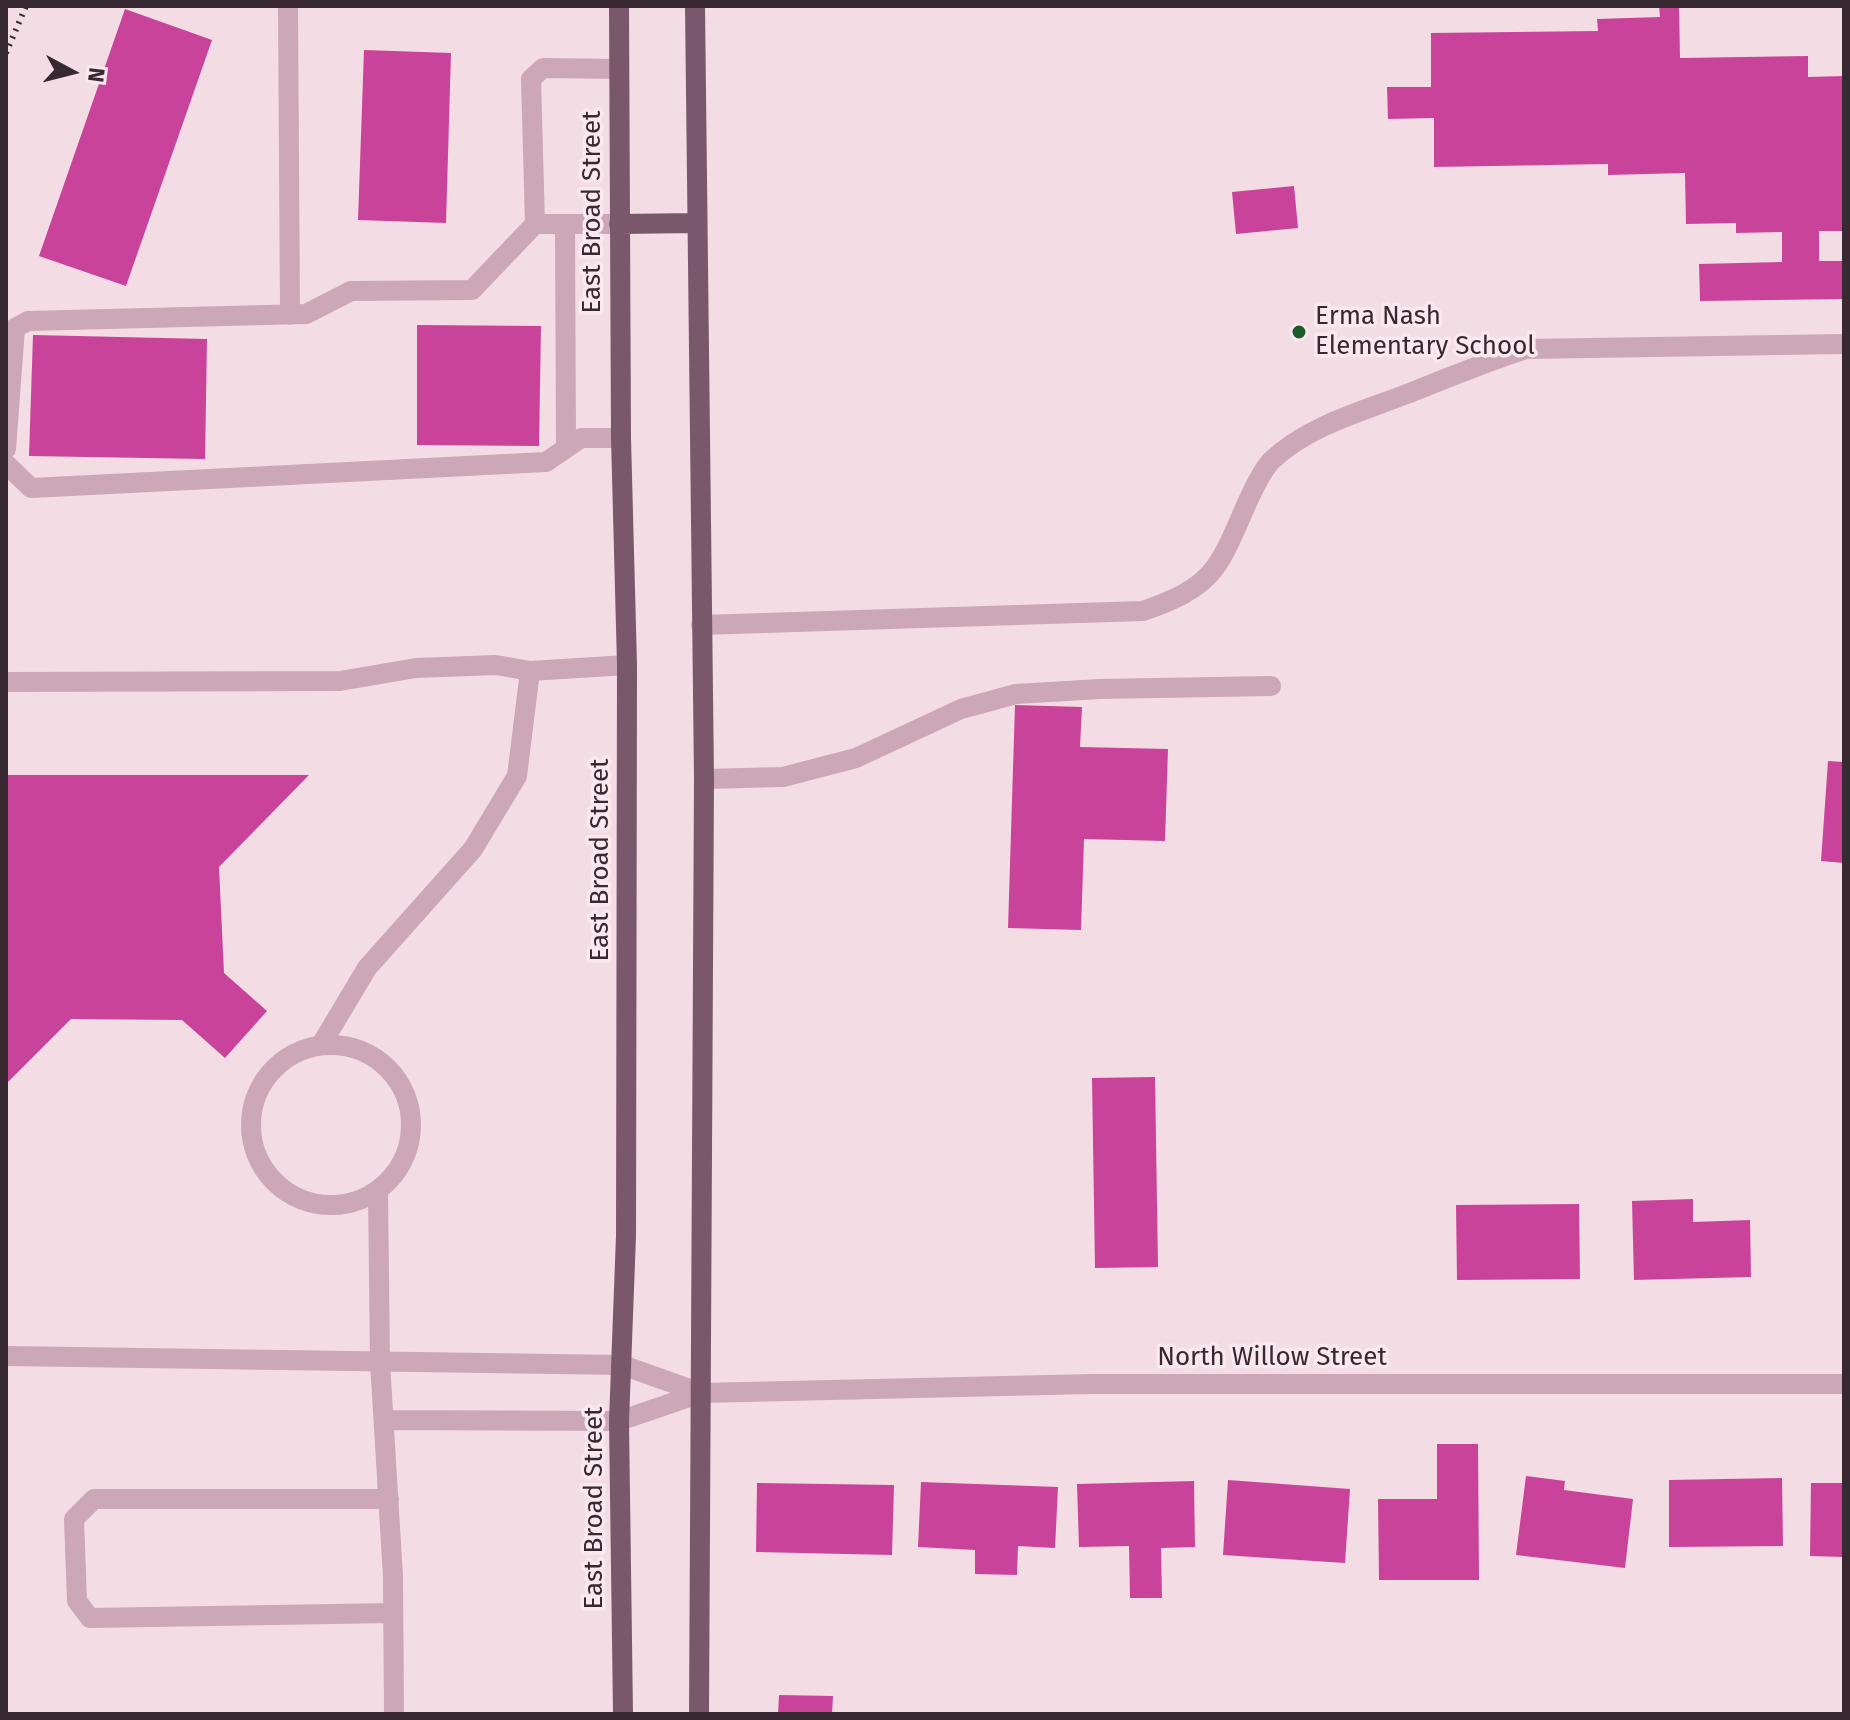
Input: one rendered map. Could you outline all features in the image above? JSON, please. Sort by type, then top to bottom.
[{"type":"main road","name":"East Broad Street","points":[[619,6],[621,438],[627,665],[626,1236],[619,1421],[623,1714]]},
{"type":"main road","points":[[695,6],[704,779],[699,1714]]},
{"type":"main road","points":[[619,224],[697,223]]},
{"type":"street","points":[[288,6],[290,315]]},
{"type":"street","points":[[6,449],[15,328],[28,321],[306,314],[351,291],[472,290],[535,224],[531,79],[543,68],[619,69]]},
{"type":"street","points":[[535,224],[619,224]]},
{"type":"street","points":[[565,224],[566,448]]},
{"type":"street","points":[[701,625],[1143,611],[1174,600],[1201,585],[1219,564],[1268,464],[1288,447],[1320,428],[1484,362],[1526,349],[1844,344]]},
{"type":"street","points":[[6,464],[31,488],[546,462],[581,438],[621,438]]},
{"type":"street","points":[[6,682],[340,681],[416,668],[496,665],[530,671],[627,665]]},
{"type":"street","points":[[321,1045],[367,968],[473,849],[517,776],[530,671]]},
{"type":"street","points":[[704,779],[783,777],[856,758],[961,709],[1016,694],[1271,686]]},
{"type":"street","points":[[321,1045],[347,1046],[372,1056],[392,1073],[406,1096],[411,1122],[408,1148],[396,1172],[378,1191],[354,1202],[328,1206],[302,1200],[279,1187],[262,1166],[253,1142],[251,1115],[259,1090],[275,1068],[296,1053],[321,1045]]},
{"type":"street","points":[[378,1191],[380,1362],[389,1499],[394,1714]]},
{"type":"street","name":"North Willow Street","points":[[6,1356],[622,1365],[701,1393]]},
{"type":"street","name":"North Willow Street","points":[[384,1420],[619,1421],[701,1393],[1092,1384],[1844,1384]]},
{"type":"street","points":[[389,1499],[94,1499],[74,1519],[77,1601],[90,1618],[393,1613]]},
{"type":"building","points":[[1659,6],[1679,6],[1680,58],[1808,56],[1808,77],[1844,76],[1844,231],[1819,231],[1819,261],[1844,261],[1844,299],[1700,301],[1699,264],[1782,262],[1782,232],[1736,233],[1736,223],[1686,224],[1685,173],[1608,175],[1608,164],[1434,167],[1434,118],[1388,119],[1387,87],[1431,87],[1431,33],[1598,31],[1597,19],[1660,17]]},
{"type":"building","points":[[125,9],[212,40],[126,286],[39,256]]},
{"type":"building","points":[[364,50],[451,53],[446,223],[358,220]]},
{"type":"building","points":[[1294,186],[1298,228],[1236,234],[1232,192]]},
{"type":"building","points":[[417,325],[541,326],[539,446],[417,445]]},
{"type":"building","points":[[33,335],[207,339],[205,459],[29,456]]},
{"type":"building","points":[[1015,705],[1082,707],[1080,747],[1168,749],[1165,841],[1084,839],[1081,930],[1008,928]]},
{"type":"building","points":[[1828,761],[1844,762],[1844,863],[1821,861]]},
{"type":"building","points":[[6,775],[309,775],[219,867],[224,973],[267,1011],[225,1058],[182,1020],[71,1019],[6,1084]]},
{"type":"building","points":[[1155,1077],[1158,1267],[1095,1268],[1092,1078]]},
{"type":"building","points":[[1693,1199],[1693,1222],[1750,1220],[1751,1277],[1634,1280],[1632,1201]]},
{"type":"building","points":[[1579,1204],[1580,1279],[1457,1280],[1456,1205]]},
{"type":"building","points":[[1437,1444],[1478,1444],[1479,1580],[1379,1580],[1378,1499],[1437,1499]]},
{"type":"building","points":[[1526,1476],[1565,1481],[1564,1490],[1633,1499],[1625,1568],[1516,1555]]},
{"type":"building","points":[[1782,1478],[1783,1546],[1669,1547],[1669,1480]]},
{"type":"building","points":[[1228,1480],[1350,1489],[1345,1563],[1223,1555]]},
{"type":"building","points":[[1194,1481],[1195,1547],[1161,1548],[1162,1598],[1130,1598],[1129,1546],[1079,1547],[1077,1484]]},
{"type":"building","points":[[921,1482],[1058,1487],[1055,1548],[1018,1546],[1017,1575],[975,1574],[975,1550],[918,1547]]},
{"type":"building","points":[[757,1483],[894,1485],[892,1555],[756,1552]]},
{"type":"building","points":[[1811,1483],[1844,1483],[1844,1557],[1810,1556]]},
{"type":"building","points":[[779,1695],[833,1696],[832,1714],[778,1714]]},
{"type":"railway","points":[[6,53],[26,6]]},
{"type":"place","name":"Erma Nash Elementary School","points":[[1299,332]]}]
